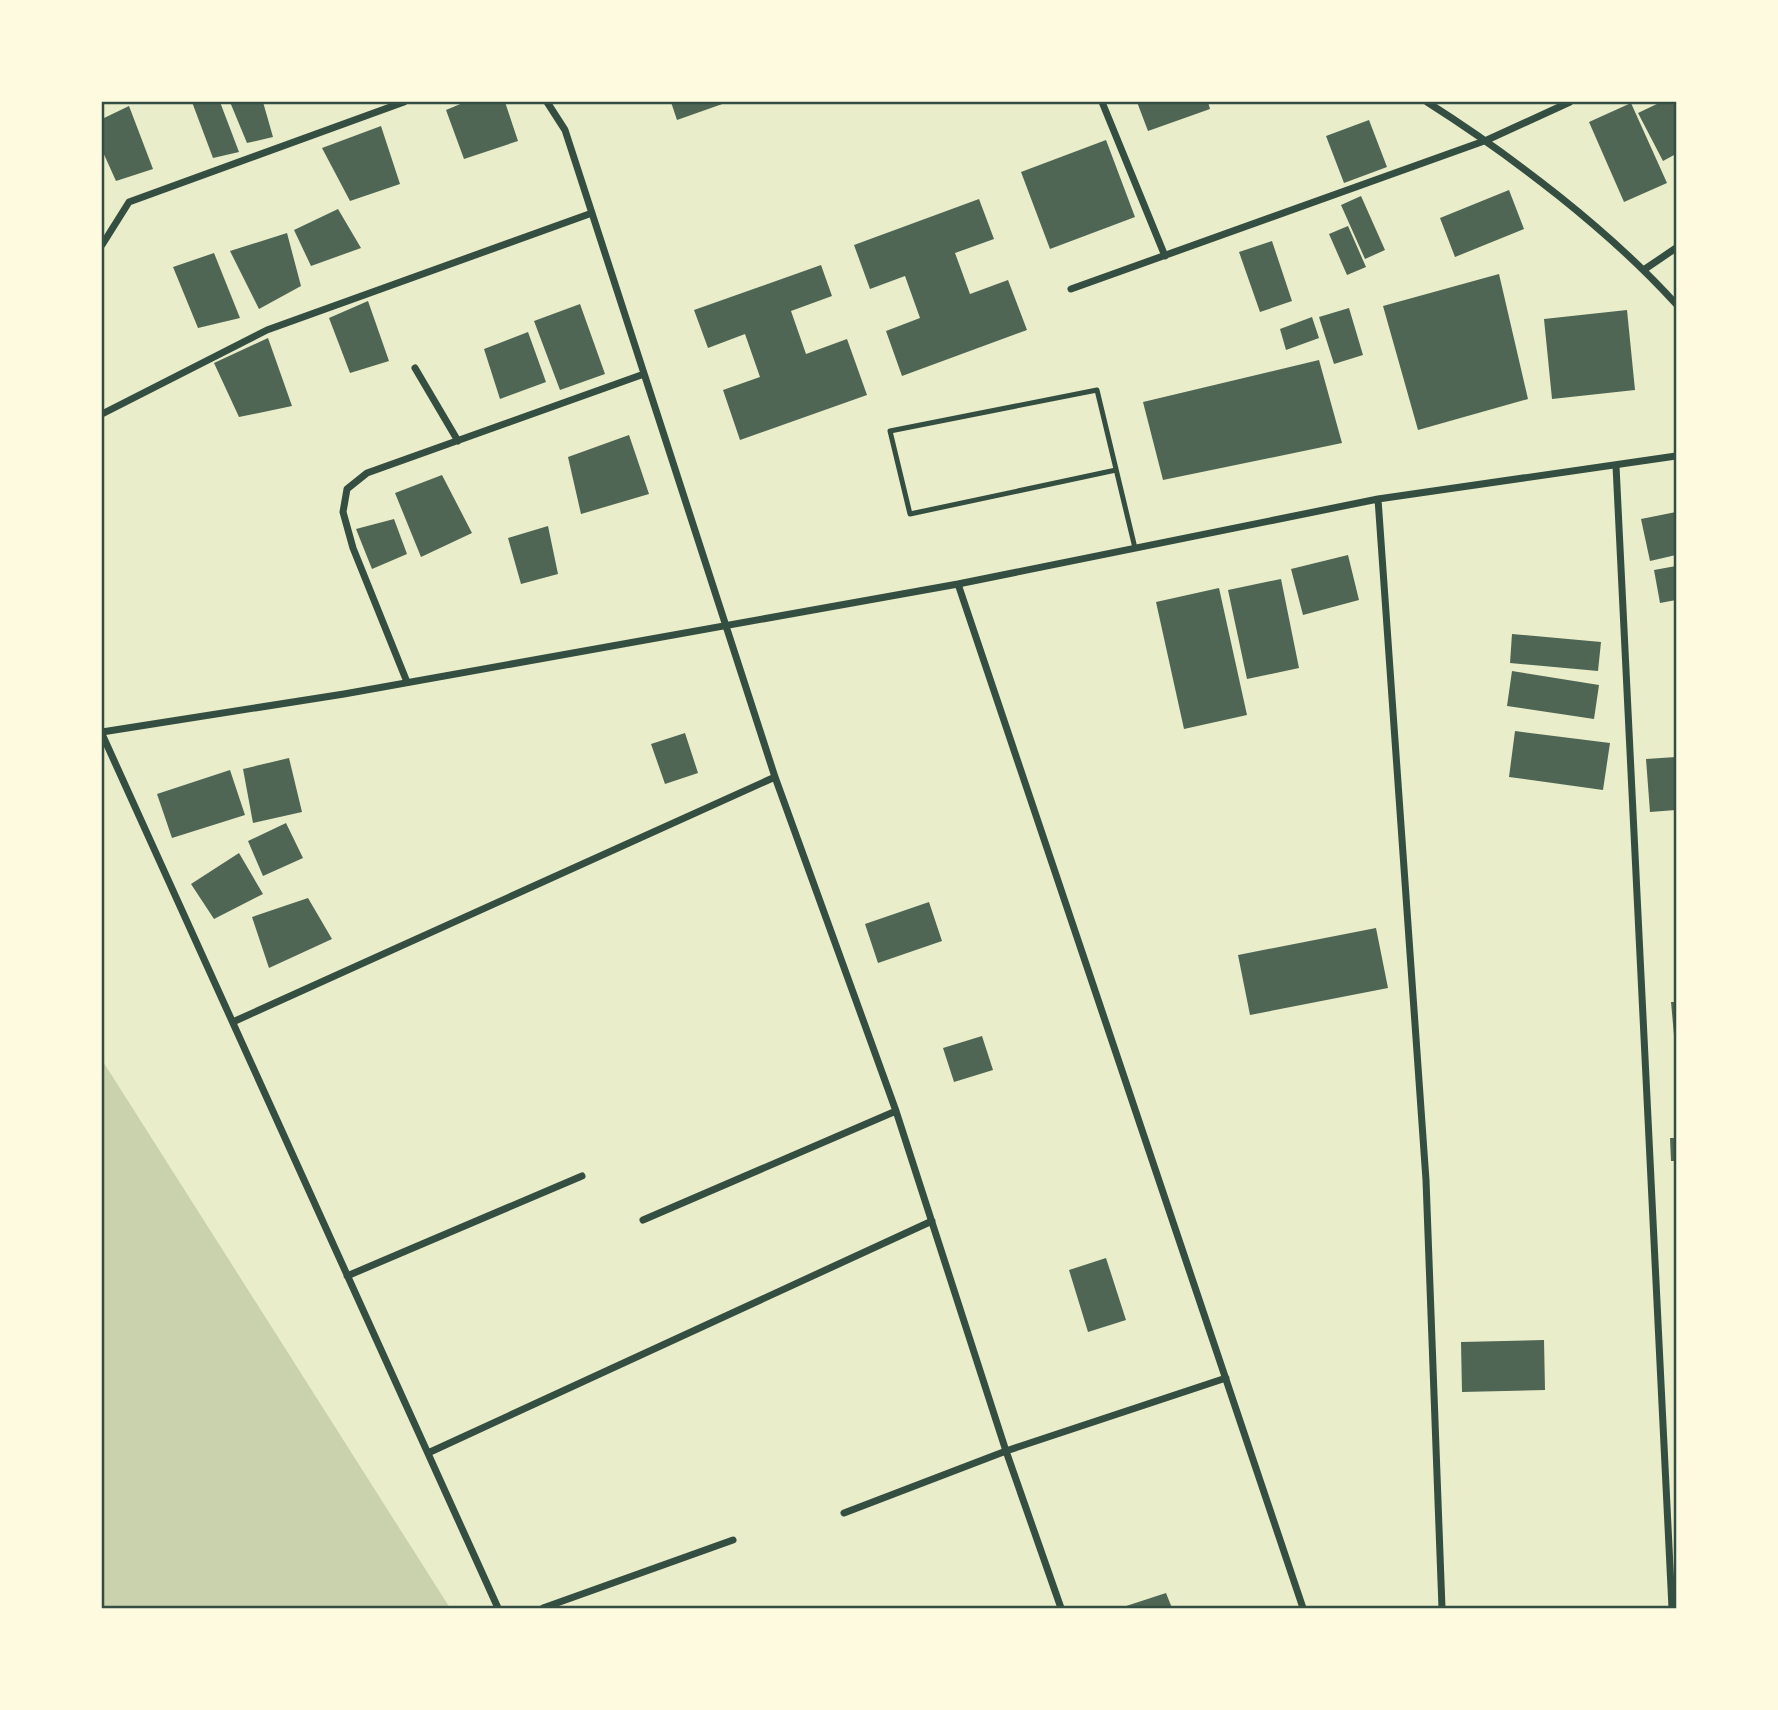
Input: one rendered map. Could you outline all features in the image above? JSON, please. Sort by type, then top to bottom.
[{"type":"street","points":[[102,245],[129,202],[404,102]]},
{"type":"street","points":[[547,102],[565,130],[775,778],[896,1111],[1006,1451],[1061,1608]]},
{"type":"street","points":[[1102,102],[1165,256]]},
{"type":"street","points":[[1427,102],[1488,140],[1645,269],[1676,304]]},
{"type":"street","points":[[1071,289],[1488,140],[1565,102]]},
{"type":"street","points":[[102,414],[267,330],[592,213]]},
{"type":"street","points":[[1645,269],[1676,248]]},
{"type":"street","points":[[415,368],[458,441]]},
{"type":"street","points":[[407,682],[353,548],[343,512],[347,489],[366,473],[644,374]]},
{"type":"street","points":[[498,1608],[102,733],[958,584],[1378,499],[1676,456]]},
{"type":"street","points":[[1616,466],[1672,1608]]},
{"type":"street","points":[[1378,499],[1426,1180],[1442,1608]]},
{"type":"street","points":[[958,584],[1303,1608]]},
{"type":"street","points":[[234,1021],[775,778]]},
{"type":"street","points":[[643,1220],[896,1111]]},
{"type":"street","points":[[348,1276],[582,1176]]},
{"type":"street","points":[[428,1453],[932,1221]]},
{"type":"street","points":[[844,1513],[1006,1451],[1226,1378]]},
{"type":"street","points":[[542,1608],[733,1540]]},
{"type":"lane","points":[[1116,470],[911,514],[890,431],[1097,390],[1135,548]]},
{"type":"green space","points":[[102,1060],[450,1608],[102,1608]]},
{"type":"building","points":[[192,102],[220,102],[239,152],[213,158]]},
{"type":"building","points":[[230,102],[263,102],[273,137],[247,143]]},
{"type":"building","points":[[465,102],[505,102],[518,141],[464,159],[446,110]]},
{"type":"building","points":[[671,102],[728,102],[677,120]]},
{"type":"building","points":[[1137,102],[1208,102],[1210,109],[1148,131]]},
{"type":"building","points":[[1661,102],[1676,102],[1676,154],[1663,161],[1638,113]]},
{"type":"building","points":[[1631,103],[1667,183],[1624,202],[1589,122]]},
{"type":"building","points":[[129,106],[153,169],[116,181],[102,150],[102,119]]},
{"type":"building","points":[[1369,120],[1387,167],[1344,183],[1326,136]]},
{"type":"building","points":[[381,126],[400,184],[350,201],[322,148]]},
{"type":"building","points":[[1106,140],[1135,217],[1050,249],[1021,172]]},
{"type":"building","points":[[1509,190],[1524,229],[1455,257],[1440,218]]},
{"type":"building","points":[[1361,196],[1385,250],[1365,259],[1341,205]]},
{"type":"building","points":[[979,199],[994,239],[955,253],[970,294],[1008,280],[1027,330],[902,376],[886,331],[920,318],[905,276],[870,289],[854,245]]},
{"type":"building","points":[[338,209],[361,248],[311,266],[294,230]]},
{"type":"building","points":[[1348,226],[1366,267],[1347,275],[1329,234]]},
{"type":"building","points":[[287,233],[301,286],[259,309],[230,251]]},
{"type":"building","points":[[1272,241],[1292,301],[1260,312],[1239,252]]},
{"type":"building","points":[[214,253],[240,318],[198,328],[173,267]]},
{"type":"building","points":[[821,265],[832,296],[791,311],[806,354],[847,339],[867,395],[740,440],[723,390],[760,377],[745,334],[708,348],[694,310]]},
{"type":"building","points":[[1499,274],[1528,399],[1418,430],[1383,306]]},
{"type":"building","points":[[368,301],[389,361],[350,373],[329,318]]},
{"type":"building","points":[[580,304],[605,374],[560,390],[534,321]]},
{"type":"building","points":[[1349,308],[1363,355],[1334,364],[1319,317]]},
{"type":"building","points":[[1627,310],[1635,390],[1552,399],[1544,319]]},
{"type":"building","points":[[1312,317],[1319,338],[1286,350],[1280,329]]},
{"type":"building","points":[[528,332],[546,382],[500,399],[484,349]]},
{"type":"building","points":[[268,338],[292,406],[239,417],[214,363]]},
{"type":"building","points":[[1319,360],[1342,443],[1163,480],[1143,402]]},
{"type":"building","points":[[629,435],[649,494],[581,514],[568,457]]},
{"type":"building","points":[[442,475],[472,533],[421,557],[395,493]]},
{"type":"building","points":[[1676,512],[1676,555],[1650,561],[1641,519]]},
{"type":"building","points":[[394,519],[407,554],[372,569],[356,529]]},
{"type":"building","points":[[548,526],[558,574],[521,584],[508,538]]},
{"type":"building","points":[[1348,555],[1359,600],[1303,615],[1291,569]]},
{"type":"building","points":[[1676,566],[1676,600],[1660,603],[1654,570]]},
{"type":"building","points":[[1281,579],[1299,668],[1247,679],[1228,590]]},
{"type":"building","points":[[1219,588],[1247,715],[1184,729],[1156,602]]},
{"type":"building","points":[[1512,634],[1601,642],[1598,671],[1510,663]]},
{"type":"building","points":[[1512,671],[1599,685],[1594,719],[1507,706]]},
{"type":"building","points":[[1515,731],[1610,743],[1603,790],[1509,777]]},
{"type":"building","points":[[685,733],[698,773],[665,784],[651,744]]},
{"type":"building","points":[[1676,757],[1676,810],[1650,812],[1646,759]]},
{"type":"building","points":[[289,758],[302,812],[253,823],[243,769]]},
{"type":"building","points":[[230,770],[245,815],[172,838],[157,794]]},
{"type":"building","points":[[286,823],[303,858],[263,876],[248,841]]},
{"type":"building","points":[[239,853],[263,894],[214,919],[191,884]]},
{"type":"building","points":[[308,898],[332,939],[269,968],[252,917]]},
{"type":"building","points":[[929,902],[942,941],[878,963],[865,924]]},
{"type":"building","points":[[1376,928],[1388,988],[1250,1015],[1238,955]]},
{"type":"building","points":[[1671,1002],[1676,1002],[1676,1046],[1675,1046]]},
{"type":"building","points":[[982,1036],[993,1070],[954,1082],[943,1048]]},
{"type":"building","points":[[1670,1138],[1676,1138],[1676,1161],[1671,1161]]},
{"type":"building","points":[[1106,1258],[1126,1320],[1088,1332],[1069,1270]]},
{"type":"building","points":[[1544,1340],[1545,1390],[1462,1392],[1461,1342]]},
{"type":"building","points":[[1166,1593],[1172,1608],[1120,1608]]}]
